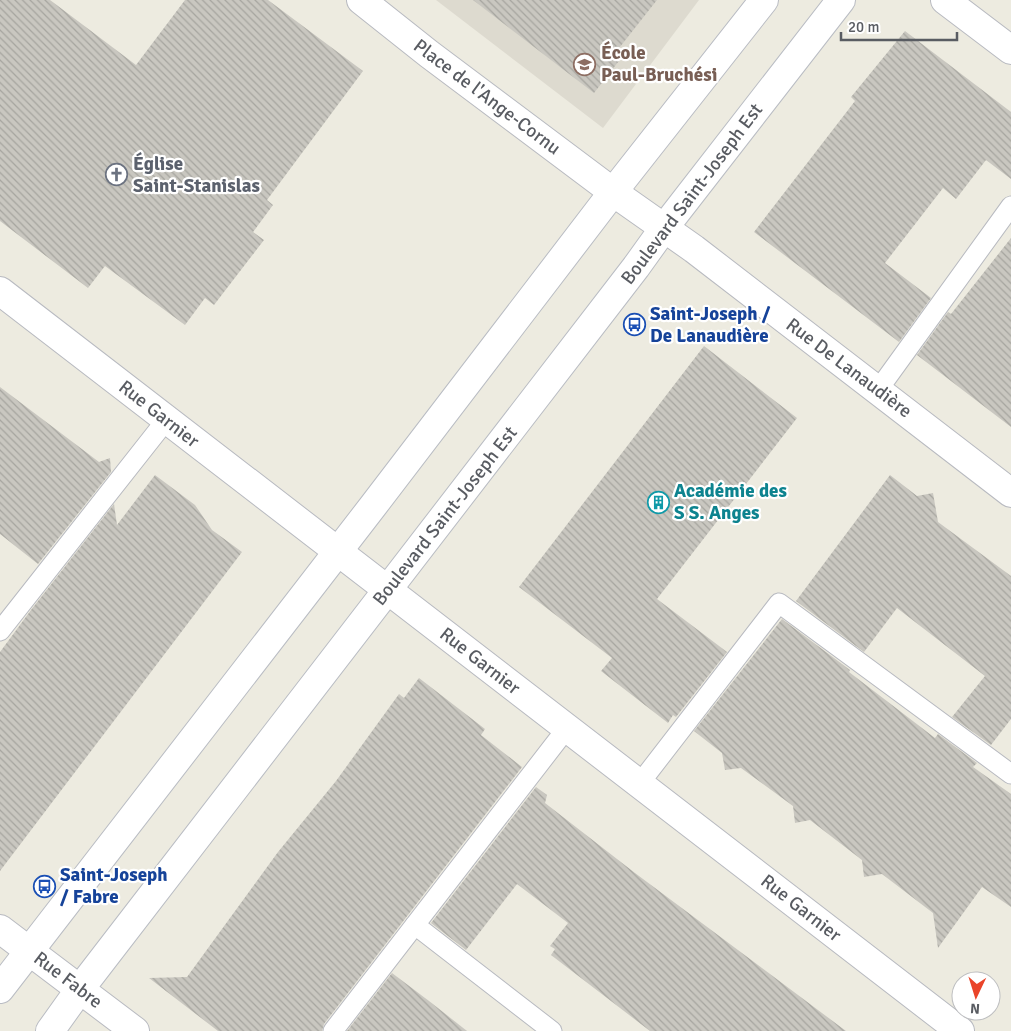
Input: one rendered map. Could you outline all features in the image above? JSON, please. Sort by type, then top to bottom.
[{"type":"main road","name":"Place de l'Ange-Cornu","points":[[361,0],[612,192]]},
{"type":"main road","points":[[0,988],[338,552],[612,192],[764,0]]},
{"type":"main road","name":"Boulevard Saint-Joseph Est","points":[[50,1031],[80,989],[841,0]]},
{"type":"main road","points":[[945,0],[1011,50]]},
{"type":"main road","name":"Rue De Lanaudière","points":[[612,192],[694,249],[1011,493]]},
{"type":"main road","name":"Rue Garnier","points":[[0,291],[640,783],[950,1028]]},
{"type":"main road","name":"Rue Fabre","points":[[0,930],[135,1031]]},
{"type":"lane","points":[[878,390],[1011,206]]},
{"type":"lane","points":[[3,620],[167,419]]},
{"type":"lane","points":[[640,783],[779,603],[1011,774]]},
{"type":"lane","points":[[334,1031],[567,728]]},
{"type":"lane","points":[[415,925],[552,1031]]},
{"type":"shaded area","name":"École Paul-Bruchési","points":[[436,0],[699,0],[603,128]]},
{"type":"building","name":"Église Saint-Stanislas","points":[[0,0],[50,0],[136,65],[185,0],[268,0],[363,71],[267,200],[273,205],[253,232],[264,240],[214,305],[205,298],[185,325],[105,266],[88,288],[0,221]]},
{"type":"building","points":[[473,0],[657,0],[616,52],[622,57],[594,93]]},
{"type":"building","points":[[905,31],[1011,112],[1011,179],[986,160],[956,199],[943,188],[885,263],[931,298],[899,342],[754,232],[855,101],[851,97]]},
{"type":"building","points":[[1011,238],[1011,427],[917,355],[948,312],[951,314]]},
{"type":"building","name":"Académie des S S. Anges","points":[[704,346],[797,418],[657,599],[727,652],[676,717],[673,715],[668,723],[601,671],[612,658],[519,587]]},
{"type":"building","points":[[0,387],[99,462],[110,458],[111,472],[38,564],[0,534]]},
{"type":"building","points":[[155,475],[195,505],[212,530],[242,552],[0,871],[0,652],[114,504],[117,525]]},
{"type":"building","points":[[890,475],[917,496],[933,493],[938,522],[1011,576],[1011,719],[991,745],[952,717],[985,676],[897,608],[864,652],[796,601]]},
{"type":"building","points":[[782,619],[935,738],[938,734],[977,763],[973,767],[1011,794],[1011,907],[982,887],[938,948],[933,913],[882,874],[864,877],[862,860],[810,820],[795,823],[793,806],[741,768],[725,770],[722,753],[694,731]]},
{"type":"building","points":[[419,678],[485,729],[481,735],[522,767],[324,1024],[322,1031],[218,1031],[149,978],[187,977],[278,852],[336,781],[399,694],[404,698]]},
{"type":"building","points":[[536,787],[547,795],[545,803],[846,1031],[650,1031],[551,955],[555,949],[550,946],[568,923],[517,884],[466,950],[431,923]]},
{"type":"building","points":[[392,973],[429,1001],[467,1031],[347,1031]]},
{"type":"place","name":"École Paul-Bruchési","points":[[585,64]]},
{"type":"place","name":"Église Saint-Stanislas","points":[[117,175]]},
{"type":"place","name":"Saint-Joseph / De Lanaudière","points":[[634,325]]},
{"type":"place","name":"Académie des S S. Anges","points":[[658,502]]},
{"type":"place","name":"Saint-Joseph / Fabre","points":[[44,886]]}]
